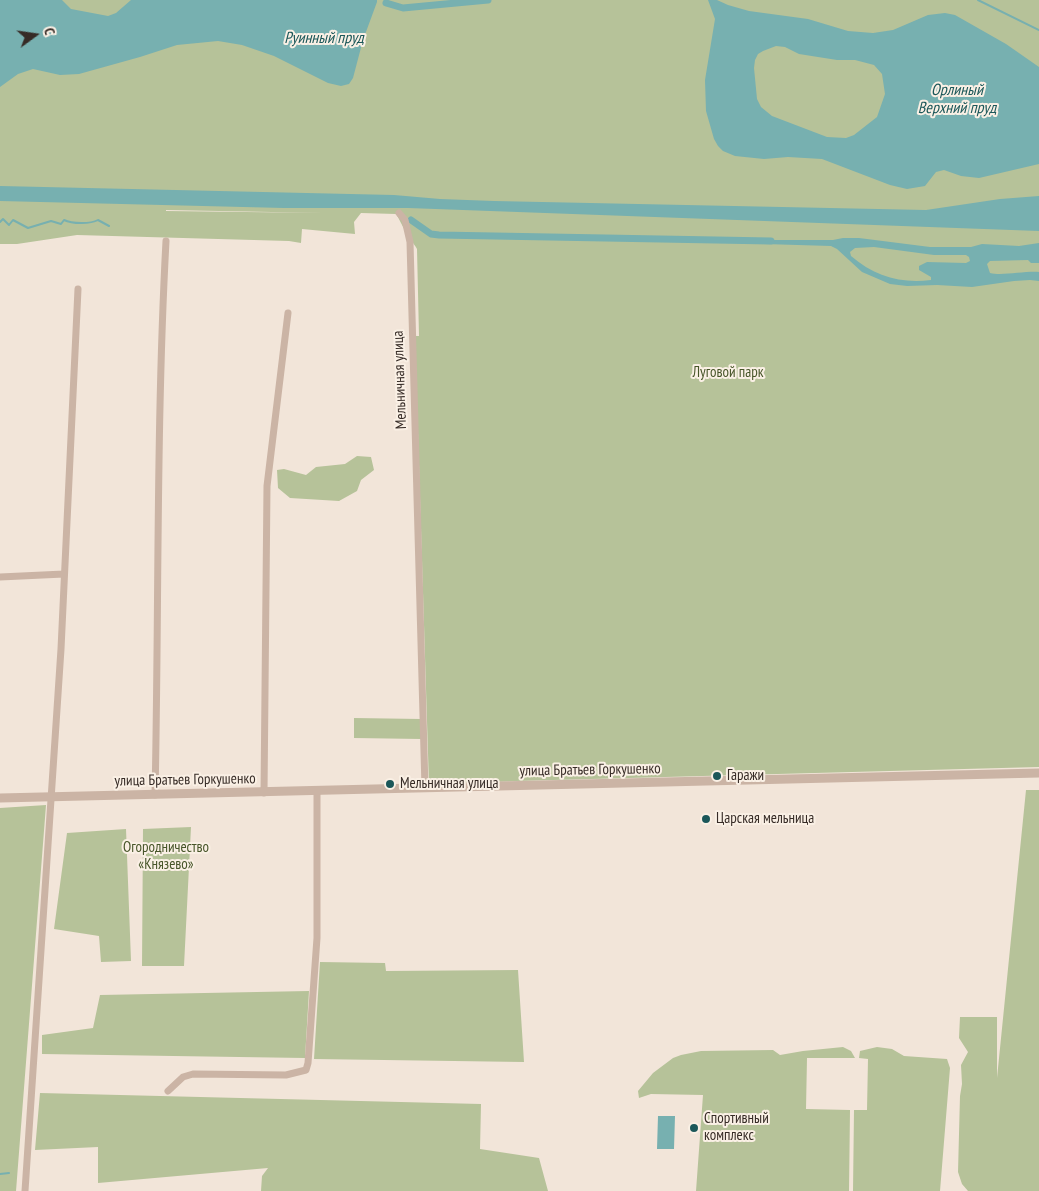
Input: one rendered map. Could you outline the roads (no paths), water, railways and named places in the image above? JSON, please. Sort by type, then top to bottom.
[{"type":"street","name":"Мельничная улица","points":[[399,213],[405,220],[410,242],[425,788]]},
{"type":"street","points":[[156,795],[158,473],[161,337],[166,241]]},
{"type":"street","points":[[25,1191],[64,574],[78,289]]},
{"type":"street","points":[[264,793],[267,486],[288,313]]},
{"type":"street","points":[[0,577],[64,574]]},
{"type":"street","name":"улица Братьев Горкушенко","points":[[0,798],[317,792],[1039,773]]},
{"type":"street","points":[[168,1091],[183,1077],[193,1074],[286,1075],[306,1070],[317,938],[317,792]]},
{"type":"water","name":"Руинный пруд","points":[[0,0],[62,0],[71,9],[108,16],[116,13],[131,0],[377,0],[377,2],[363,40],[353,78],[349,84],[341,86],[328,83],[274,56],[242,45],[218,41],[177,45],[79,74],[60,75],[33,69],[18,74],[0,87]]},
{"type":"water","name":"Орлиный Верхний пруд","points":[[708,0],[717,0],[749,11],[808,19],[848,31],[873,33],[893,30],[928,15],[945,13],[955,15],[1006,44],[1039,67],[1039,164],[979,178],[961,176],[944,170],[936,172],[925,186],[907,189],[890,185],[822,159],[788,157],[764,159],[735,156],[723,151],[714,139],[706,111],[705,80],[715,19]],"holes":[[[776,46],[785,47],[799,54],[837,60],[855,60],[874,65],[882,74],[885,94],[877,117],[854,135],[846,138],[827,137],[772,116],[761,107],[757,99],[755,60],[758,54],[763,51]]]},
{"type":"water","points":[[0,186],[394,195],[494,201],[926,210],[1000,199],[1039,196],[1039,231],[408,208],[284,208],[0,201]]},
{"type":"water","points":[[859,238],[930,247],[971,247],[982,244],[1019,246],[1039,243],[1039,263],[1031,263],[1028,260],[990,261],[987,264],[990,273],[995,274],[1039,272],[1039,281],[1014,281],[972,287],[890,284],[862,272],[837,249],[831,246],[764,244],[763,240],[833,240]],"holes":[[[874,247],[934,255],[966,255],[970,261],[966,263],[927,262],[919,266],[919,270],[931,277],[931,280],[909,281],[888,277],[869,269],[851,256],[850,252],[855,248]]]},
{"type":"water","points":[[658,1116],[675,1116],[674,1149],[657,1149]]},
{"type":"waterway","points":[[386,3],[403,8],[488,0]]},
{"type":"waterway","points":[[978,0],[1039,30]]},
{"type":"waterway","points":[[0,222],[3,219],[9,225],[13,220],[28,228],[51,221],[61,224],[64,220],[81,223],[98,220],[109,226]]},
{"type":"waterway","points":[[411,220],[431,234],[439,235],[771,241]]},
{"type":"waterway","points":[[0,1174],[9,1173]]},
{"type":"place","name":"Гаражи","points":[[717,776]]},
{"type":"place","name":"Мельничная улица","points":[[390,784]]},
{"type":"place","name":"Царская мельница","points":[[706,819]]},
{"type":"place","name":"Спортивный комплекс","points":[[694,1128]]},
{"type":"park label","name":"Луговой парк","points":[[728,373]]},
{"type":"park label","name":"Огородничество «Князево»","points":[[166,856]]}]
